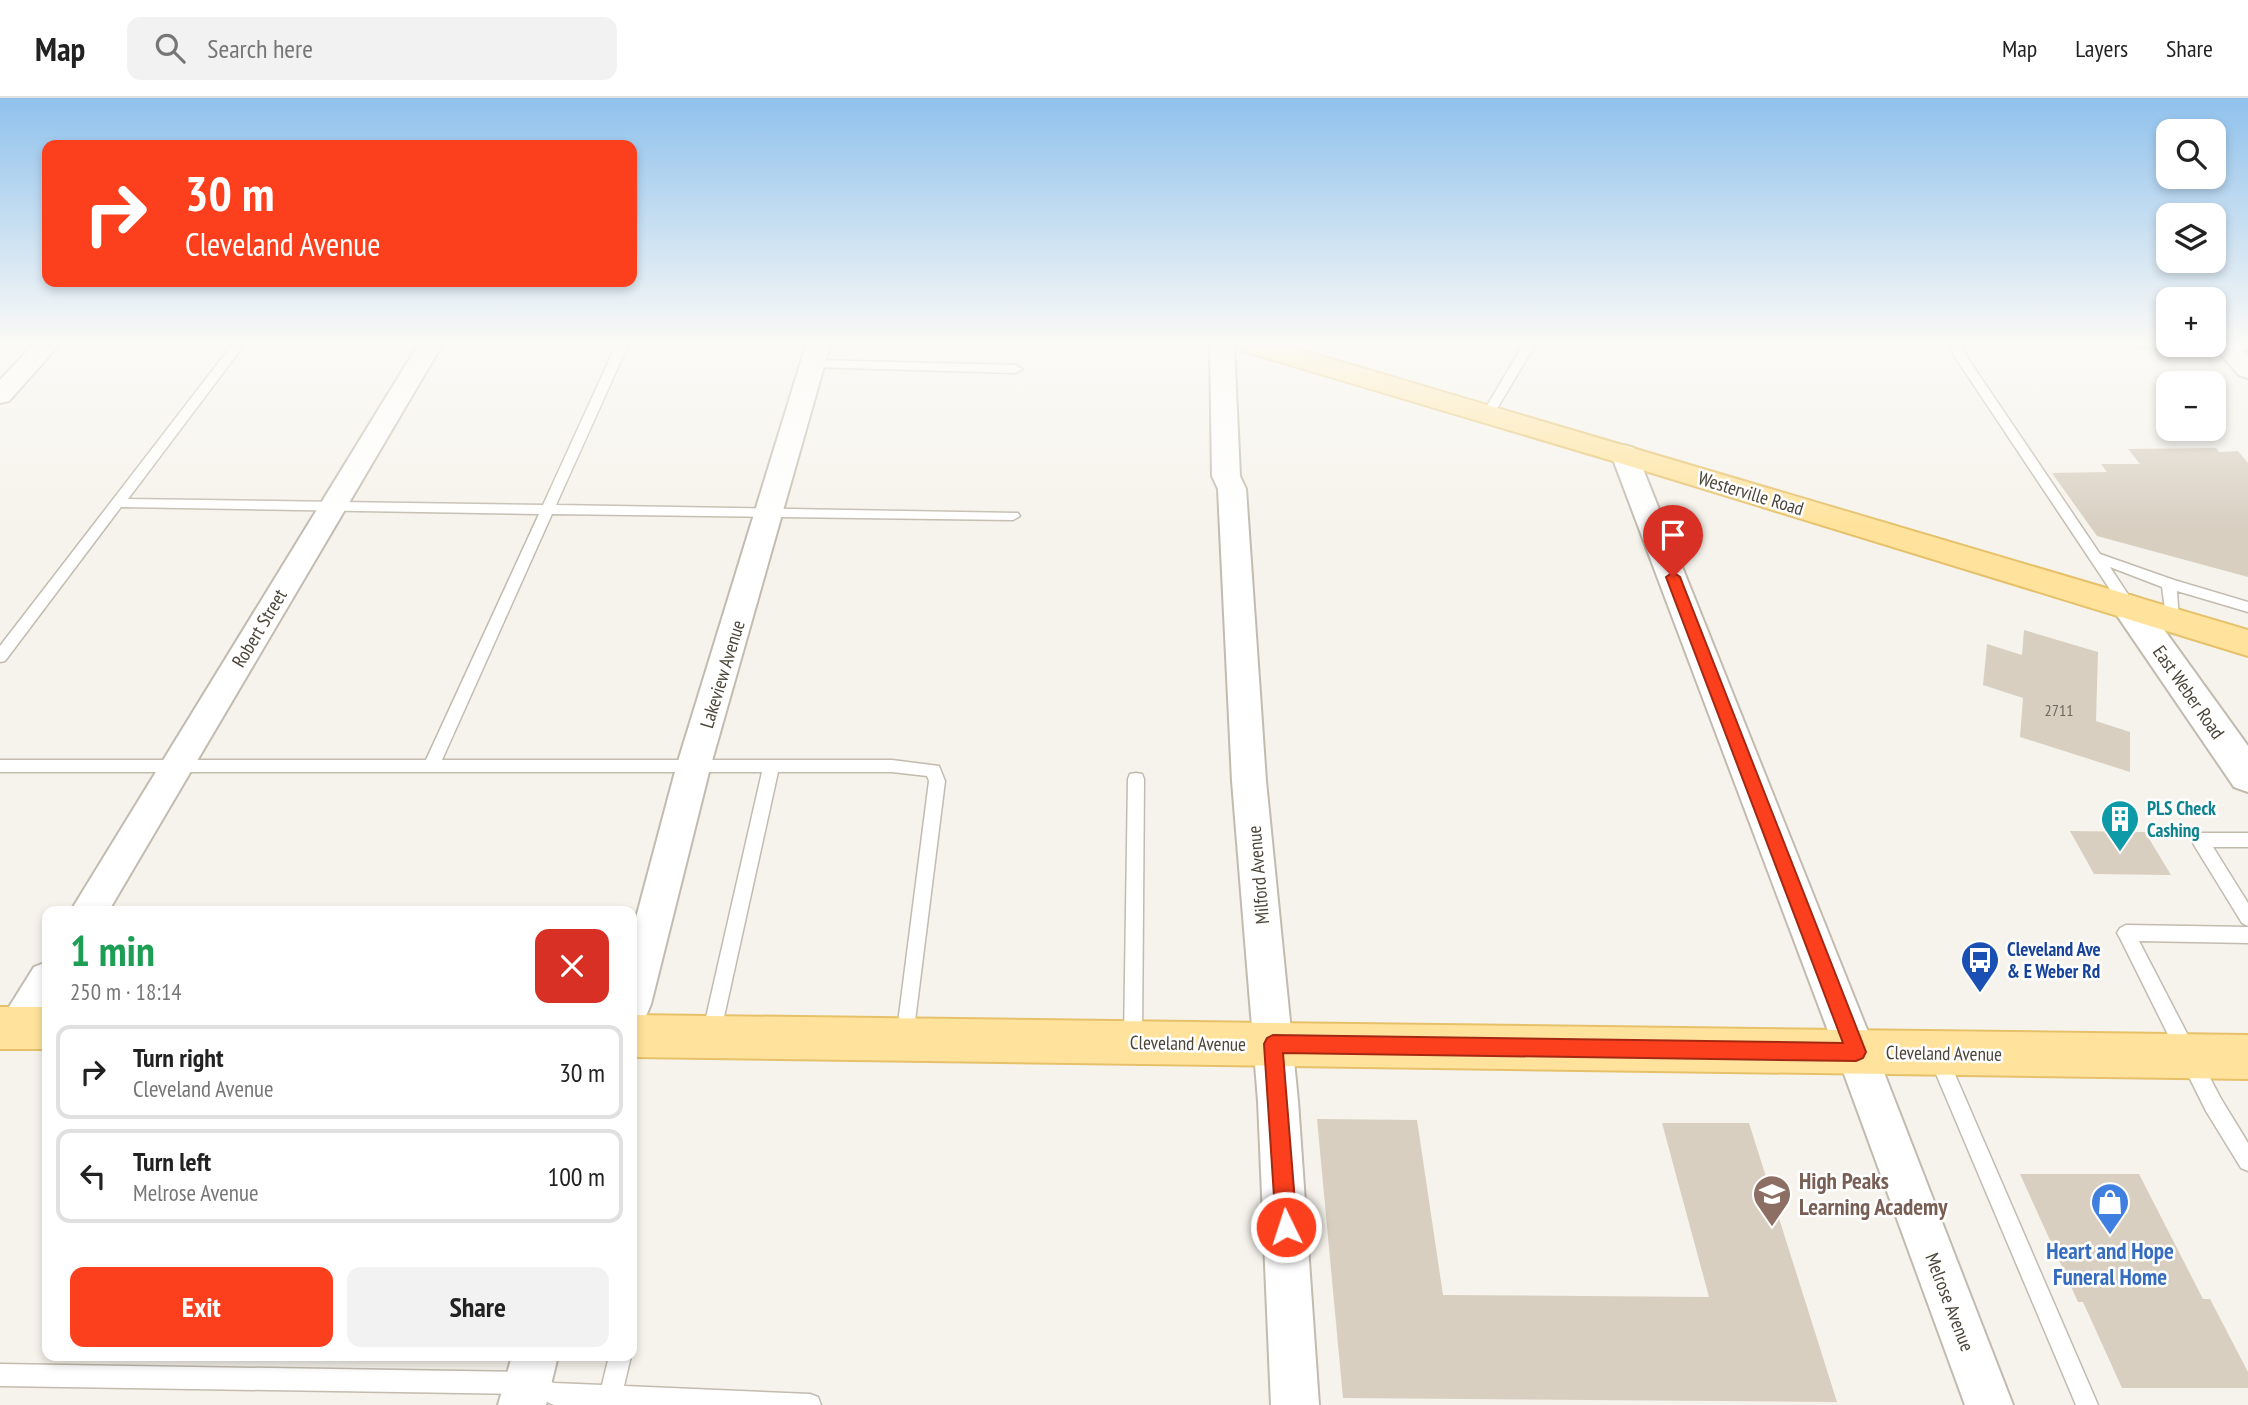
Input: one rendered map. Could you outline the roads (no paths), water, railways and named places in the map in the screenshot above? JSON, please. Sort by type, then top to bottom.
[{"type":"main road","name":"Westerville Road","points":[[1461,406],[2248,643]]},
{"type":"main road","name":"Cleveland Avenue","points":[[637,1036],[2248,1057]]},
{"type":"street","name":"Robert Street","points":[[92,906],[393,406]]},
{"type":"street","name":"Lakeview Avenue","points":[[637,985],[693,768],[800,406]]},
{"type":"street","name":"Milford Avenue","points":[[1224,406],[1226,476],[1232,489],[1249,780],[1273,1044],[1295,1405]]},
{"type":"street","name":"Melrose Avenue","points":[[1624,454],[1856,1052],[1989,1405]]},
{"type":"street","name":"East Weber Road","points":[[2130,608],[2248,776]]},
{"type":"street","points":[[22,1028],[42,989]]},
{"type":"lane","points":[[0,657],[192,406]]},
{"type":"lane","points":[[431,767],[595,406]]},
{"type":"lane","points":[[1488,414],[1493,406]]},
{"type":"lane","points":[[1994,406],[2130,608]]},
{"type":"lane","points":[[120,503],[1013,516]]},
{"type":"lane","points":[[2096,557],[2169,584],[2248,607]]},
{"type":"lane","points":[[2169,584],[2172,621]]},
{"type":"lane","points":[[0,766],[892,766],[933,770],[937,781],[905,1040]]},
{"type":"lane","points":[[710,1037],[771,767]]},
{"type":"lane","points":[[1133,1042],[1136,779]]},
{"type":"lane","points":[[2248,840],[2200,840],[2248,918]]},
{"type":"lane","points":[[2248,935],[2126,933],[2213,1104],[2248,1161]]},
{"type":"lane","points":[[1936,1053],[2087,1405]]},
{"type":"lane","points":[[610,1396],[619,1361]]},
{"type":"lane","points":[[0,1375],[528,1381],[548,1393],[810,1405]]},
{"type":"place","name":"PLS Check Cashing","points":[[2120,853]]},
{"type":"place","name":"Cleveland Ave & E Weber Rd","points":[[1980,994]]},
{"type":"place","name":"High Peaks Learning Academy","points":[[1772,1228]]},
{"type":"place","name":"Heart and Hope Funeral Home","points":[[2110,1236]]}]
